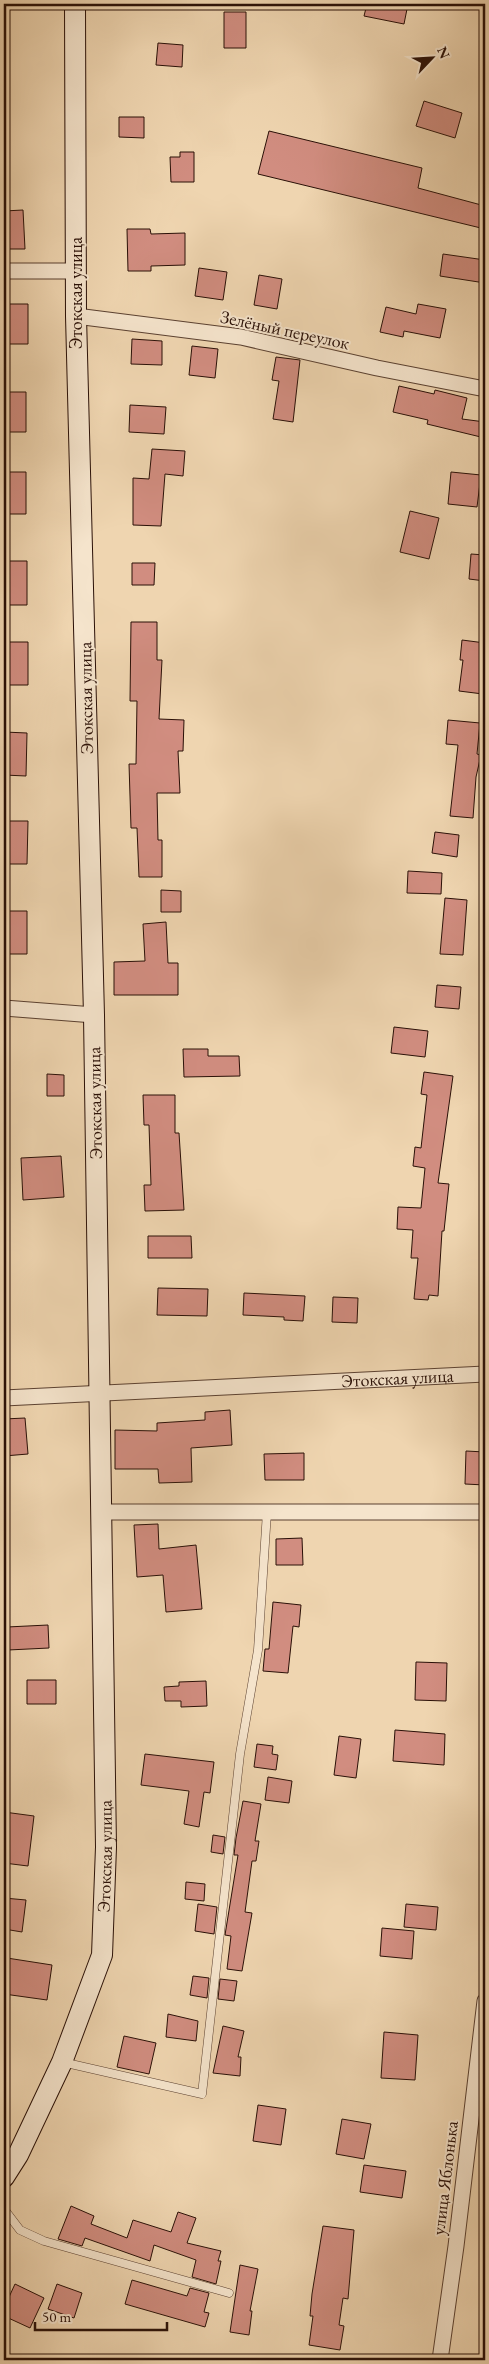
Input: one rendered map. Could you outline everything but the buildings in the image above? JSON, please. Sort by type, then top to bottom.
[{"type":"main road","name":"Этокская улица","points":[[4,2177],[18,2155],[62,2062],[102,1955],[106,1847],[94,1016],[76,316],[75,4]]},
{"type":"street","points":[[4,271],[76,271]]},
{"type":"street","name":"Зелёный переулок","points":[[76,316],[241,337],[377,368],[485,389]]},
{"type":"street","points":[[4,1008],[94,1016]]},
{"type":"street","name":"Этокская улица","points":[[99,1392],[485,1374]]},
{"type":"street","points":[[4,1398],[99,1392]]},
{"type":"street","points":[[100,1512],[485,1512]]},
{"type":"street","name":"улица Яблонька","points":[[440,2360],[456,2246],[485,2001]]},
{"type":"lane","points":[[62,2062],[202,2094],[240,1754],[258,1650],[267,1512]]},
{"type":"lane","points":[[4,2209],[20,2230],[44,2242],[228,2292]]}]
